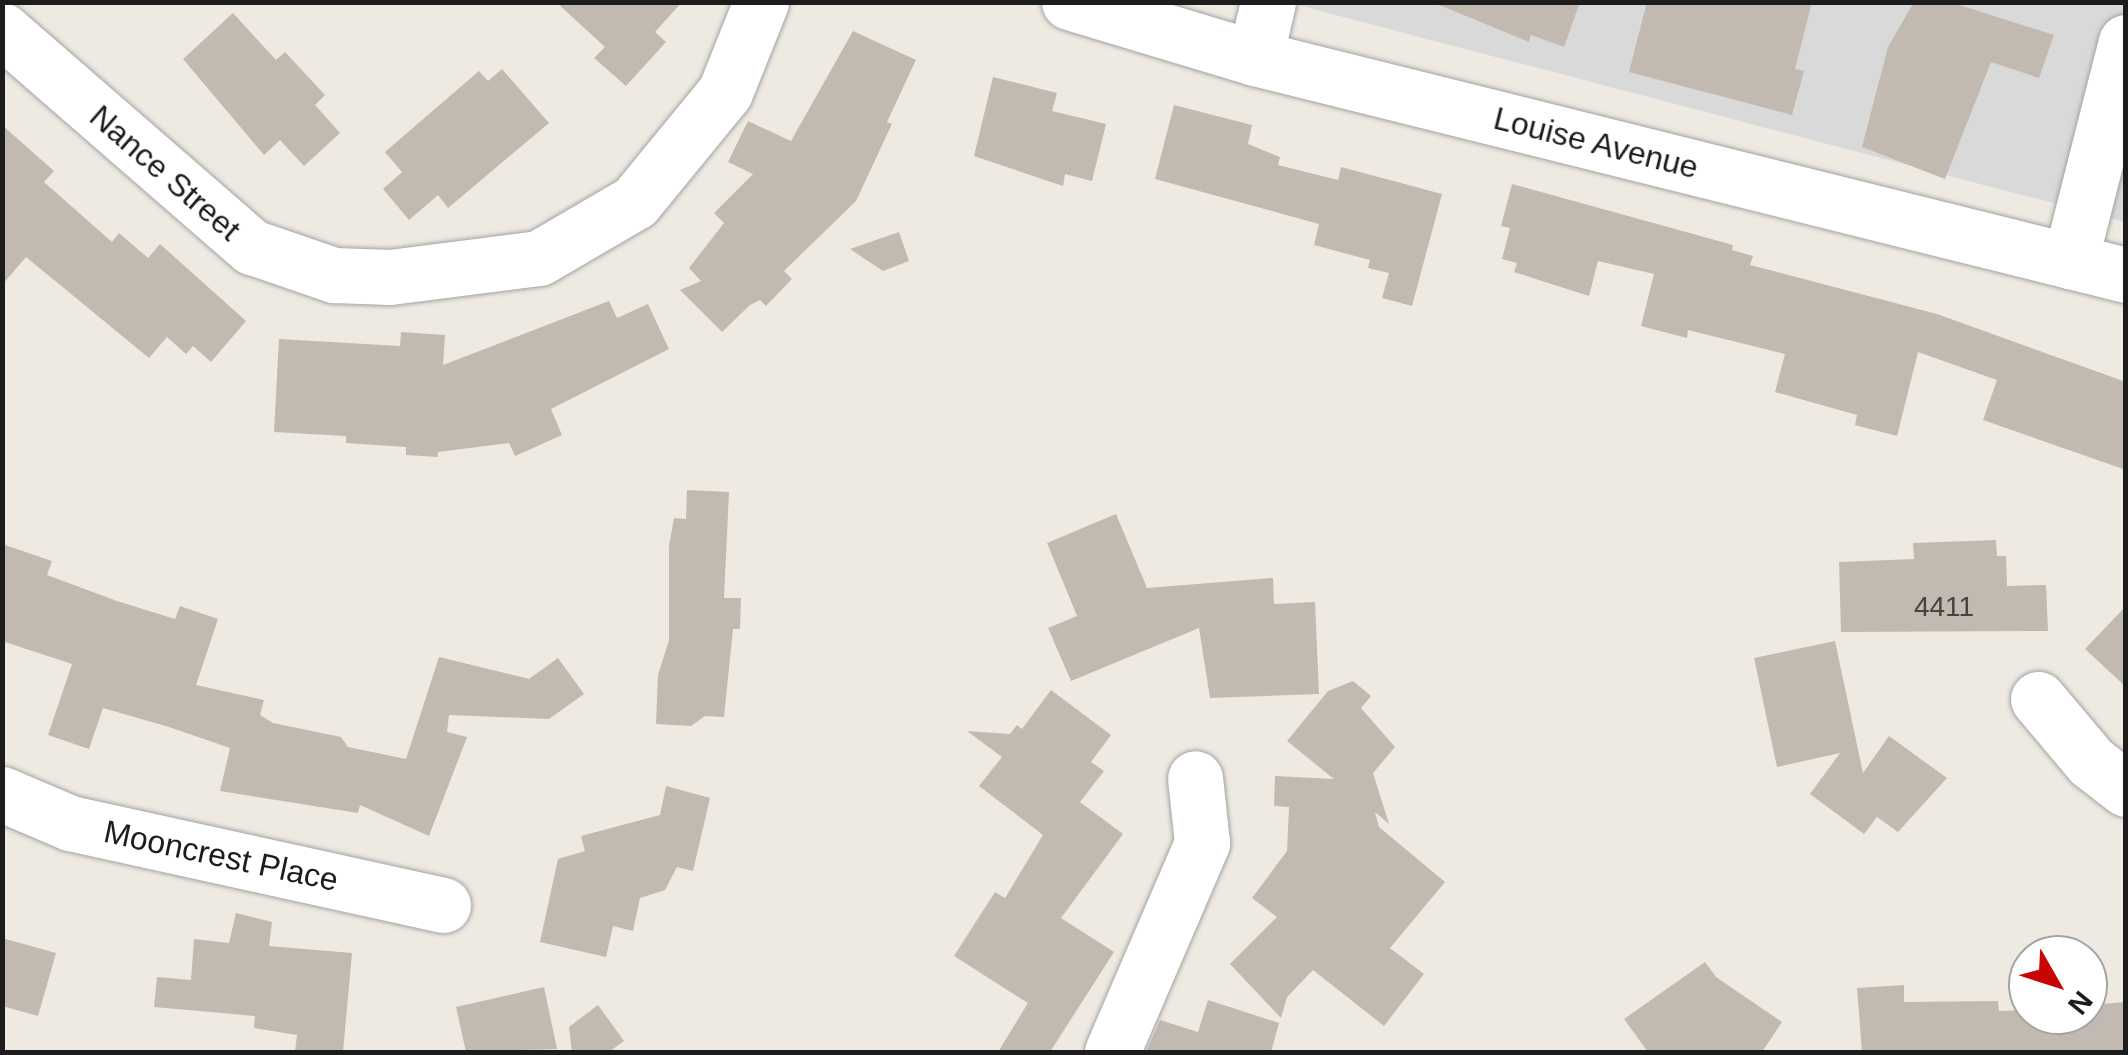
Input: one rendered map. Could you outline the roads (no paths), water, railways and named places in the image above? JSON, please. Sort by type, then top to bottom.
[{"type":"street","name":"Nance Street","points":[[2,30],[252,247],[334,275],[390,276],[539,258],[635,202],[725,92],[761,2]]},
{"type":"street","name":"Louise Avenue","points":[[1069,2],[1255,58],[2126,275]]},
{"type":"street","points":[[1255,58],[1268,2]]},
{"type":"street","points":[[2070,260],[2126,42]]},
{"type":"street","points":[[2038,699],[2091,762],[2126,789]]},
{"type":"street","points":[[1112,1052],[1202,843],[1195,778]]},
{"type":"street","name":"Mooncrest Place","points":[[2,794],[70,823],[444,905]]}]
